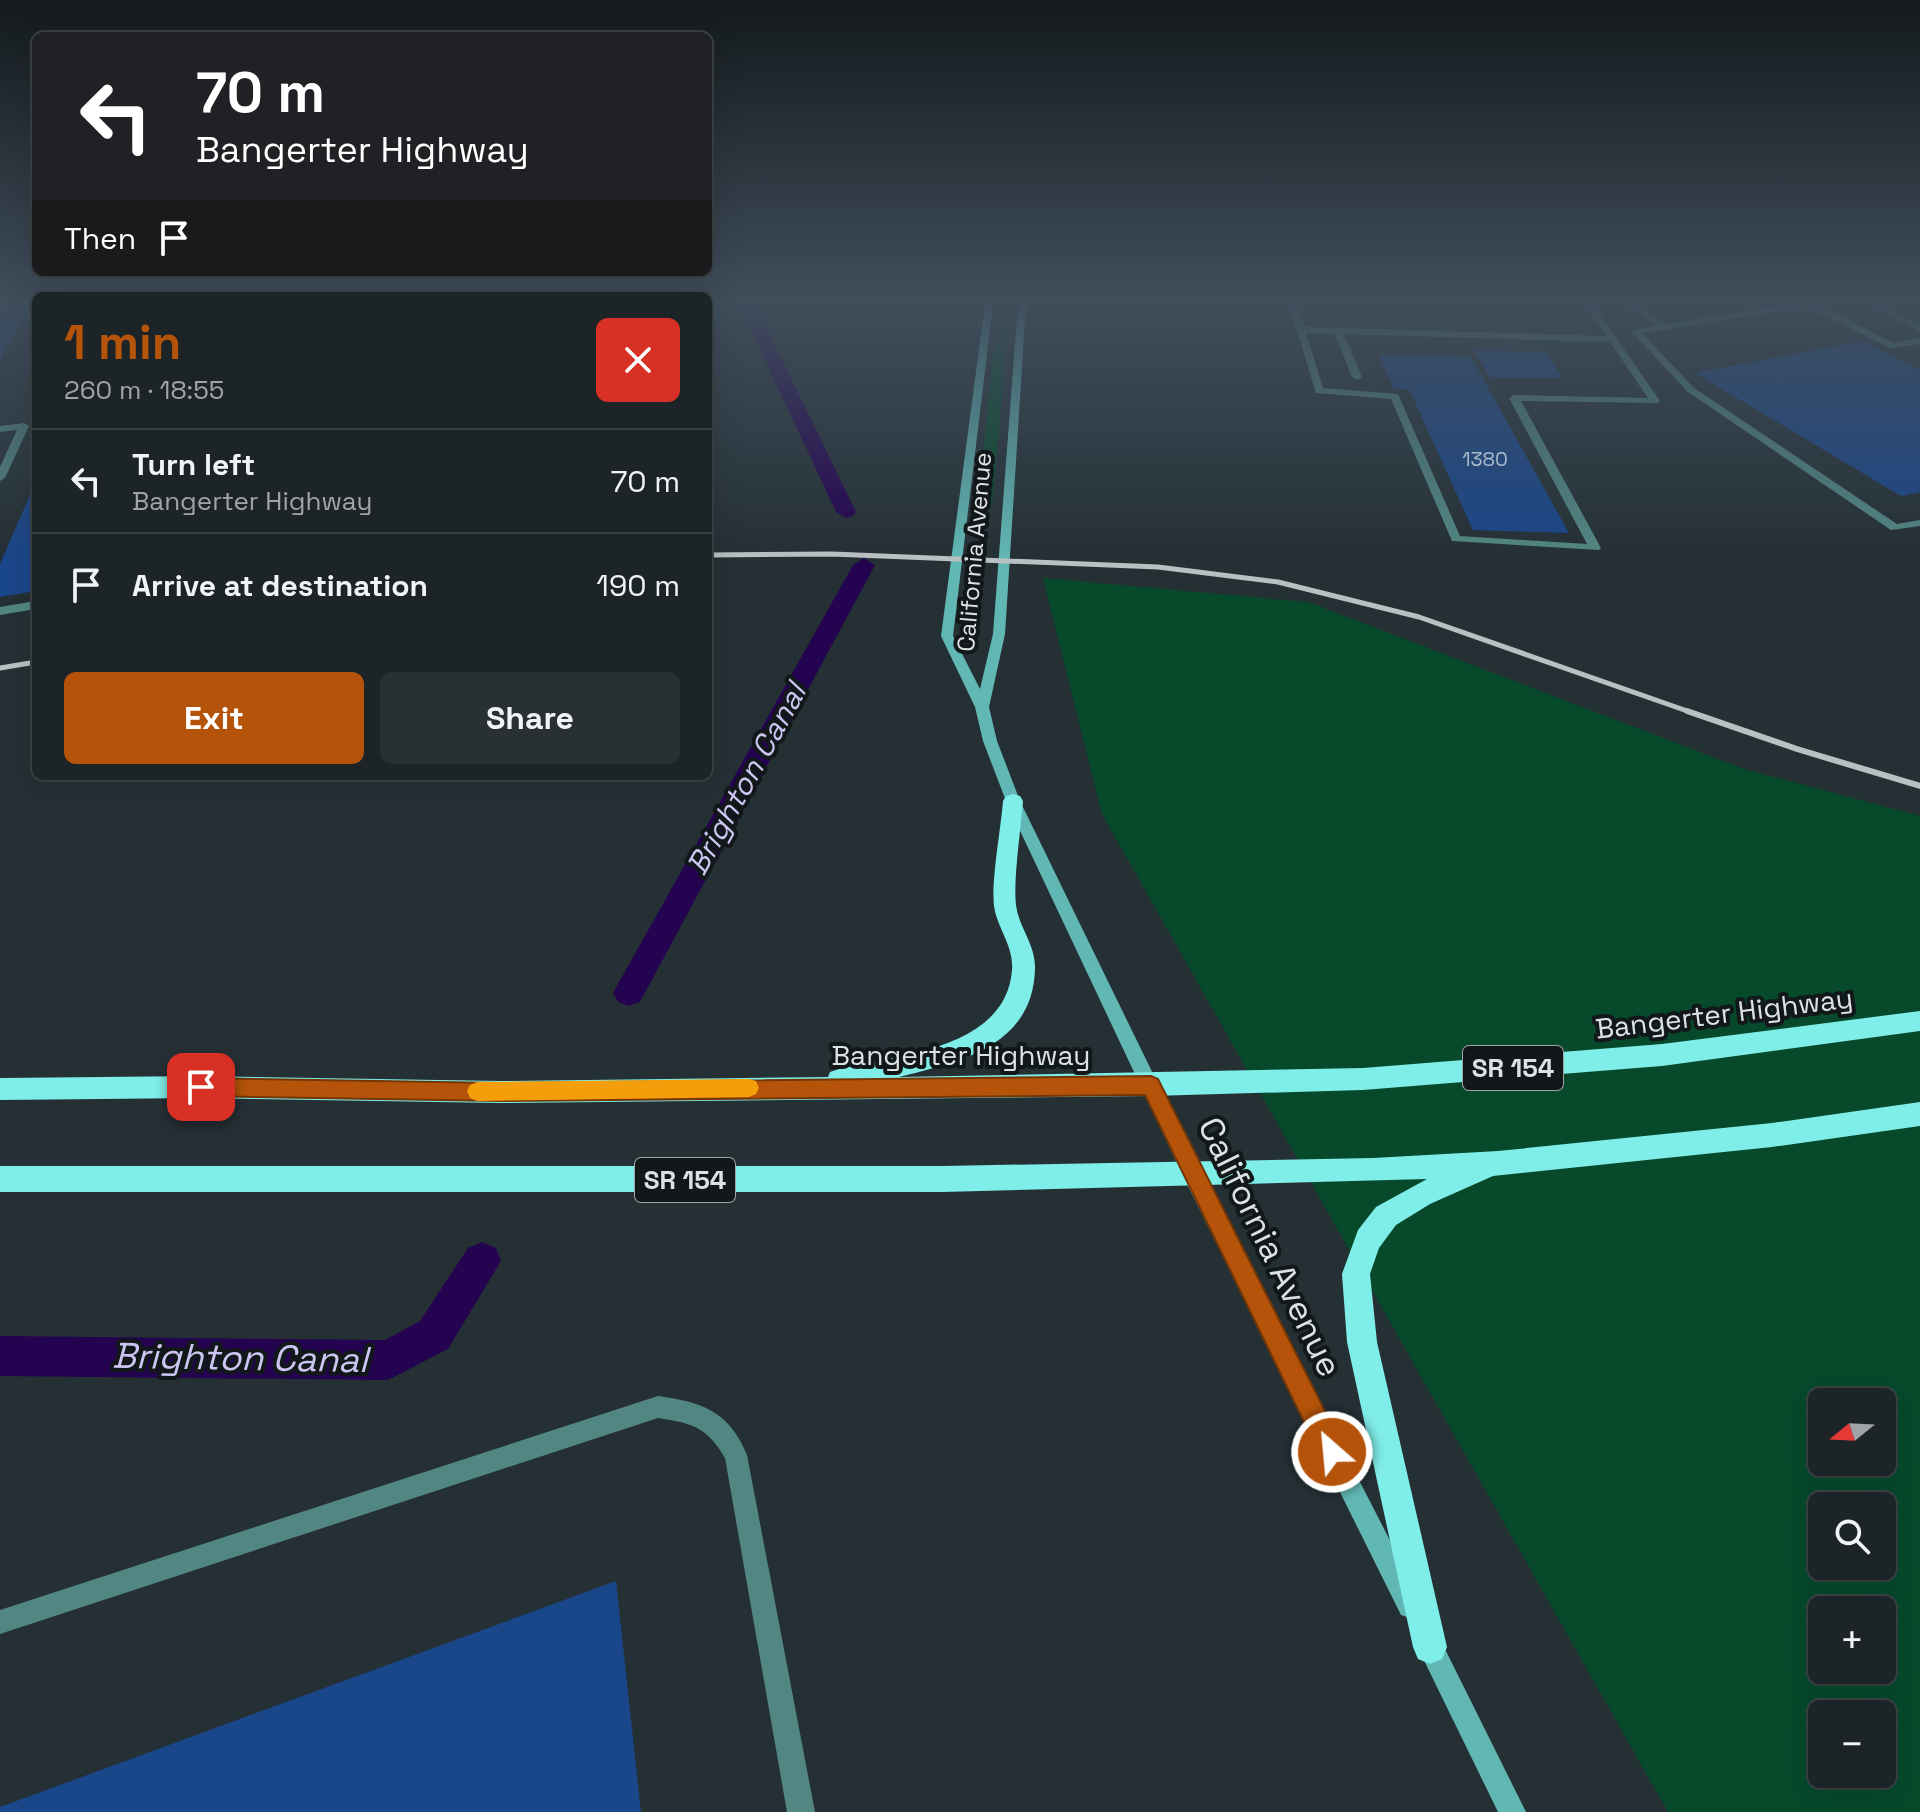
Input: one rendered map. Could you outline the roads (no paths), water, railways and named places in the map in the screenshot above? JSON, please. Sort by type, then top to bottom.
[{"type":"highway","points":[[810,1088],[903,1062],[961,1051],[992,1033],[1007,1017],[1018,996],[1024,971],[1022,949],[1005,906],[1013,801]]},
{"type":"highway","name":"Bangerter Highway","points":[[0,1089],[201,1087],[500,1092],[1151,1085],[1363,1079],[1511,1069],[1762,1043],[1920,1021]]},
{"type":"highway","name":"SR 154","points":[[0,1179],[761,1180],[1192,1174],[1498,1163],[1772,1135],[1920,1114]]},
{"type":"highway","points":[[1430,1647],[1362,1342],[1355,1295],[1356,1274],[1368,1240],[1386,1216],[1420,1195],[1498,1163]]},
{"type":"main road","name":"California Avenue","points":[[978,389],[947,636],[982,707],[990,741],[1013,801],[1192,1174],[1512,1812]]},
{"type":"main road","name":"California Avenue","points":[[982,707],[999,634],[1016,389]]},
{"type":"street","points":[[1318,389],[1395,396],[1456,539],[1595,548],[1514,398],[1655,401],[1647,389]]},
{"type":"street","points":[[1690,389],[1895,528],[1920,523]]},
{"type":"street","points":[[0,429],[30,425]]},
{"type":"street","points":[[0,478],[30,425]]},
{"type":"street","points":[[0,611],[32,606]]},
{"type":"street","points":[[0,1622],[658,1407],[700,1413],[726,1435],[736,1455],[801,1812]]},
{"type":"waterway","name":"Brighton Canal","points":[[787,389],[846,512]]},
{"type":"waterway","name":"Brighton Canal","points":[[629,993],[864,565]]},
{"type":"waterway","name":"Brighton Canal","points":[[0,1356],[388,1360],[434,1335],[482,1261]]},
{"type":"railway","points":[[712,555],[832,554],[1158,567],[1278,582],[1419,617],[1693,713]]},
{"type":"railway","points":[[0,668],[32,663]]},
{"type":"railway","points":[[1687,711],[1797,749],[1920,786]]}]
